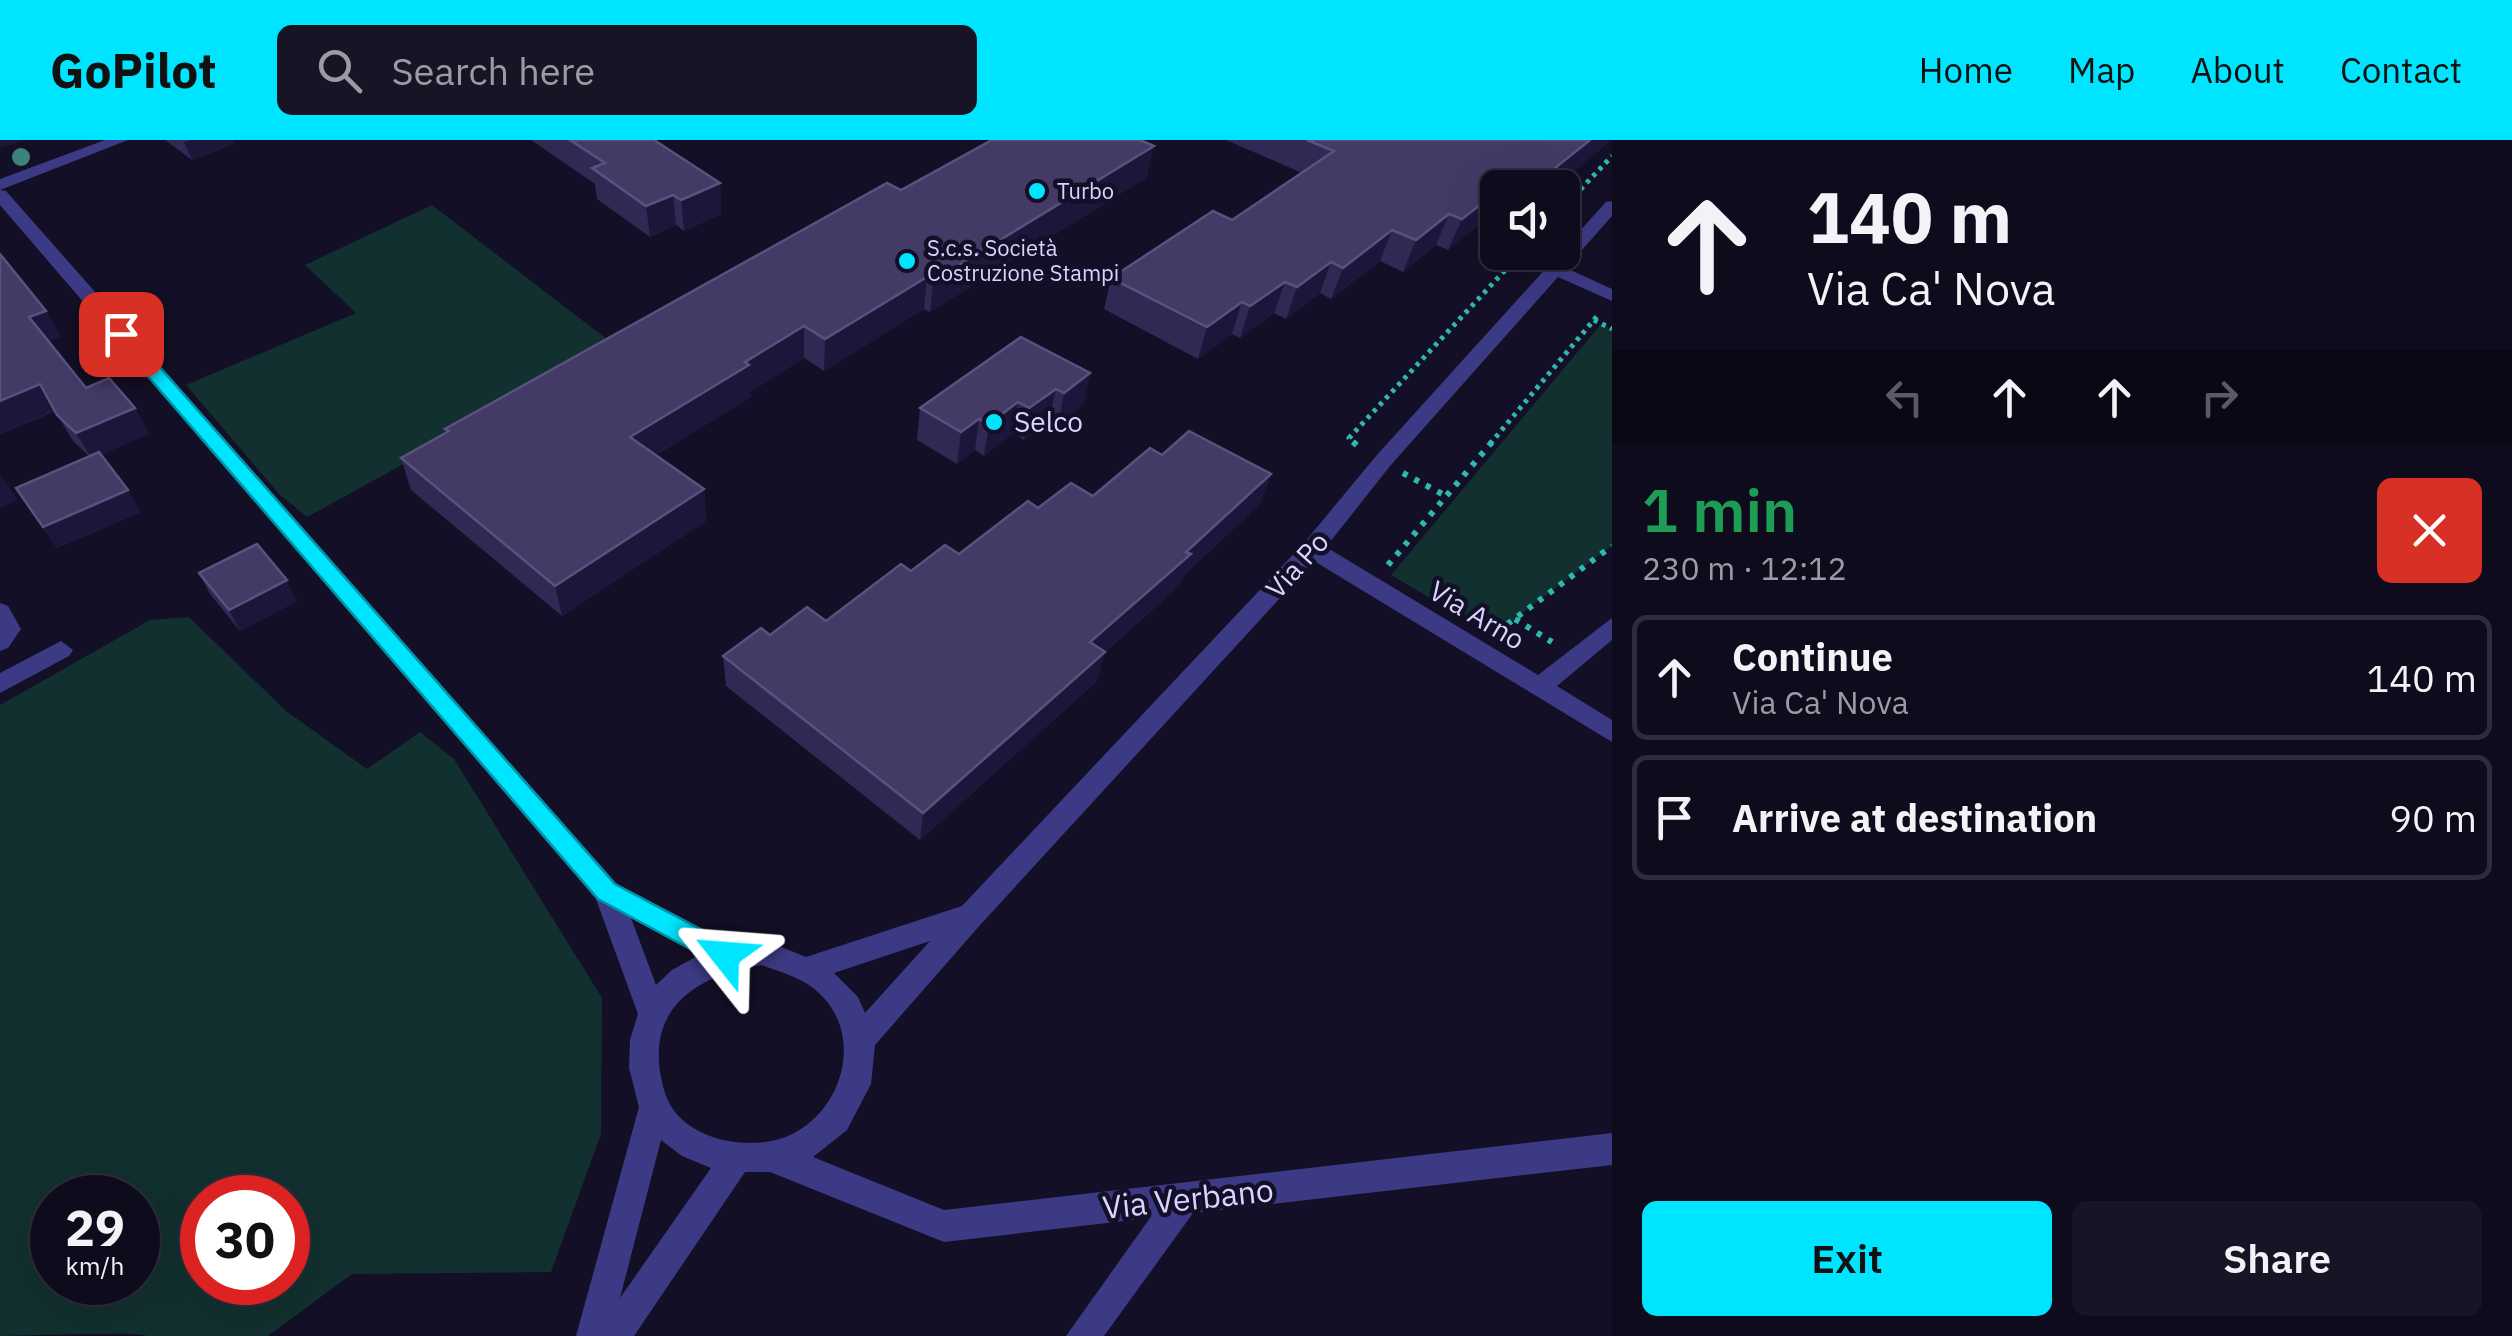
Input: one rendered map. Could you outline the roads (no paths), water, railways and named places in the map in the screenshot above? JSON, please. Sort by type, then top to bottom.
[{"type":"street","points":[[0,184],[120,140]]},
{"type":"street","points":[[0,195],[606,892],[653,1016]]},
{"type":"street","name":"Via Po","points":[[1580,241],[1612,206]]},
{"type":"street","name":"Via Po","points":[[861,1039],[971,915],[1312,550],[1383,461],[1554,270]]},
{"type":"street","points":[[1557,270],[1609,300]]},
{"type":"street","name":"Via Arno","points":[[1312,550],[1612,732]]},
{"type":"street","points":[[0,612],[10,629],[0,642]]},
{"type":"street","points":[[1538,688],[1612,627]]},
{"type":"street","points":[[0,684],[61,650]]},
{"type":"street","points":[[606,892],[725,955]]},
{"type":"street","name":"Via Po","points":[[810,968],[971,915]]},
{"type":"street","points":[[762,952],[796,960],[810,968],[827,978],[849,1006],[861,1039],[858,1076],[844,1110],[816,1138],[775,1158],[735,1160],[697,1148],[679,1137],[654,1108],[642,1074],[644,1037],[658,1003],[683,976],[725,955],[762,952]]},
{"type":"street","points":[[593,1336],[654,1108]]},
{"type":"street","name":"Via Verbano","points":[[775,1158],[944,1226],[1612,1150]]},
{"type":"street","points":[[614,1336],[735,1160]]},
{"type":"street","points":[[1084,1336],[1183,1200]]},
{"type":"place","name":"Turbo","points":[[1037,191]]},
{"type":"place","name":"S.c.s. Società Costruzione Stampi","points":[[907,261]]},
{"type":"place","name":"Selco","points":[[994,422]]}]
